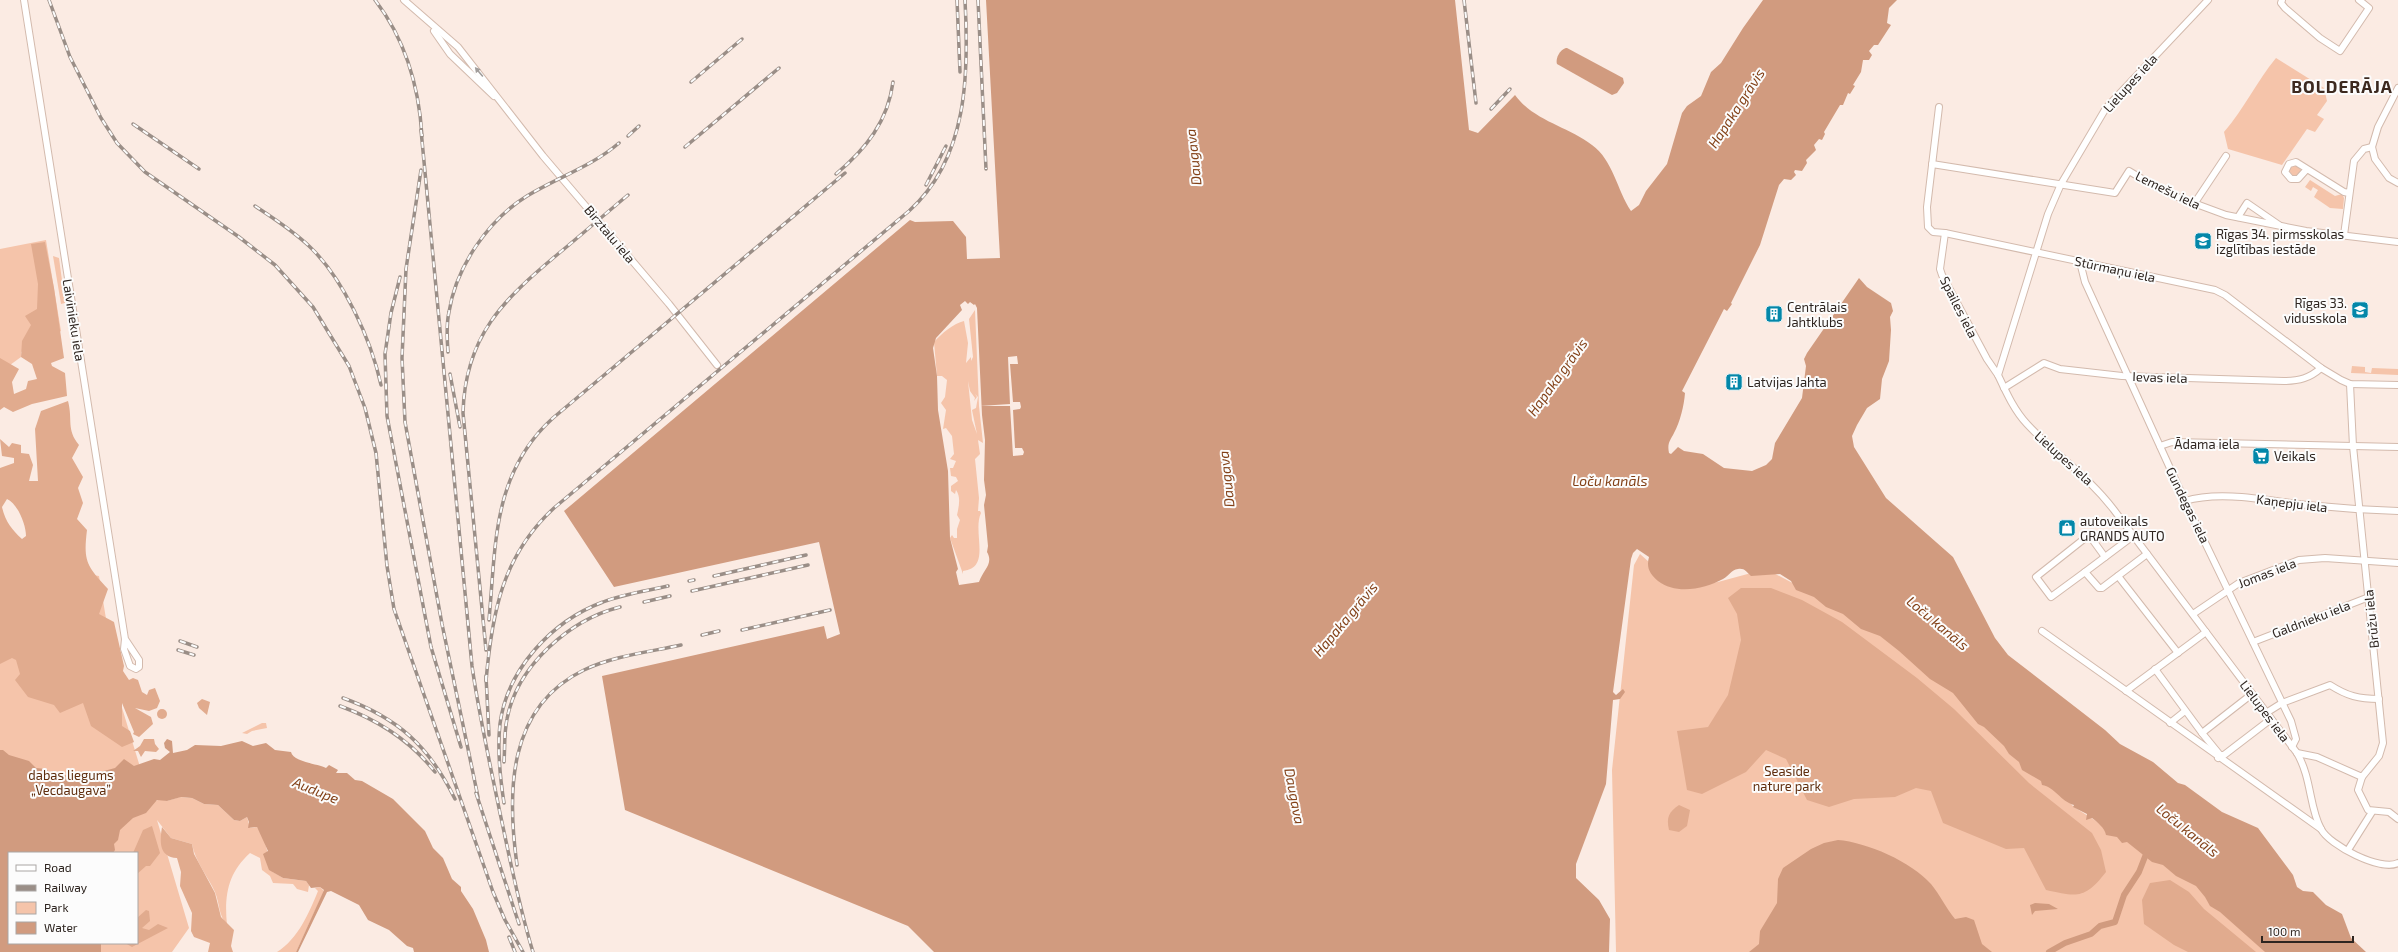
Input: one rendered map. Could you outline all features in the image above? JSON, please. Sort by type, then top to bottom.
[{"type":"street","name":"Laivinieku iela","points":[[24,0],[125,639]]},
{"type":"street","name":"Birztalu iela","points":[[404,0],[429,24],[458,47],[543,156],[669,304],[717,365]]},
{"type":"street","name":"Lielupes iela","points":[[2208,0],[2106,108],[2061,184],[2048,214],[1998,375],[2010,401],[2027,424],[2092,482],[2297,753],[2308,776],[2321,830]]},
{"type":"street","points":[[2282,0],[2281,3],[2285,8],[2320,38],[2340,51],[2369,8],[2359,0]]},
{"type":"street","name":"Birztalu iela","points":[[429,24],[450,54],[476,81],[502,103]]},
{"type":"street","points":[[2398,88],[2378,127],[2372,147],[2376,159],[2389,178],[2398,183]]},
{"type":"street","name":"Stūrmaņu iela","points":[[1939,106],[1927,222],[1928,228],[1933,232],[1945,233],[2215,290],[2225,295],[2321,368],[2350,384],[2398,385]]},
{"type":"street","points":[[2344,235],[2354,161],[2364,149],[2372,147]]},
{"type":"street","points":[[2194,204],[2226,156]]},
{"type":"street","name":"Lemešu iela","points":[[1932,164],[2115,193],[2129,171],[2154,186],[2194,204],[2226,215],[2282,227],[2398,242]]},
{"type":"street","points":[[2307,169],[2349,193]]},
{"type":"street","points":[[2238,217],[2247,204],[2282,227]]},
{"type":"street","name":"Spailes iela","points":[[1945,233],[1940,269],[1987,359],[1998,375]]},
{"type":"street","name":"Gundegas iela","points":[[2080,262],[2085,282],[2160,446],[2282,703],[2296,739],[2292,747]]},
{"type":"street","name":"Ievas iela","points":[[2004,388],[2044,363],[2060,369],[2128,376],[2289,381],[2313,375],[2321,368]]},
{"type":"street","name":"Brūžu iela","points":[[2350,384],[2353,446],[2383,743],[2379,756],[2362,777]]},
{"type":"street","name":"Ādama iela","points":[[2160,446],[2172,442],[2398,446]]},
{"type":"street","name":"Kaņepju iela","points":[[2186,501],[2218,498],[2248,498],[2360,510],[2398,511]]},
{"type":"street","points":[[2105,557],[2089,535],[2036,577],[2051,597],[2085,572],[2105,557],[2133,536]]},
{"type":"street","points":[[2085,572],[2098,588],[2102,588],[2147,554]]},
{"type":"street","name":"Jomas iela","points":[[2193,614],[2228,589],[2253,576],[2299,560],[2325,558],[2398,563]]},
{"type":"street","points":[[2118,576],[2178,653]]},
{"type":"street","name":"Galdnieku iela","points":[[2253,642],[2369,597]]},
{"type":"street","points":[[2042,631],[2170,723],[2219,756],[2348,850],[2378,864],[2389,866],[2398,862]]},
{"type":"street","points":[[2126,691],[2206,632]]},
{"type":"street","points":[[2155,669],[2169,686],[2185,711],[2219,756]]},
{"type":"street","points":[[2266,713],[2282,703],[2330,686],[2349,696],[2362,699],[2379,699]]},
{"type":"street","points":[[2202,733],[2252,694]]},
{"type":"street","points":[[2170,723],[2185,711]]},
{"type":"street","points":[[2219,756],[2224,755],[2271,719]]},
{"type":"street","points":[[2297,753],[2317,757],[2362,777],[2358,790],[2365,806],[2372,812],[2389,812],[2398,819]]},
{"type":"street","points":[[2348,850],[2372,812]]},
{"type":"green space","points":[[2276,58],[2324,88],[2327,101],[2317,115],[2324,119],[2315,132],[2307,129],[2282,165],[2228,149],[2224,132]]},
{"type":"green space","points":[[2294,163],[2302,171],[2300,175],[2293,177],[2288,172],[2288,168]]},
{"type":"green space","points":[[2310,180],[2335,196],[2342,194],[2344,198],[2343,209],[2330,208],[2314,197],[2318,190],[2313,187],[2311,191],[2305,187]]},
{"type":"green space","points":[[46,240],[61,331],[21,352],[21,357],[10,365],[4,361],[0,363],[0,249]]},
{"type":"green space","points":[[53,256],[59,258],[65,303],[61,304]]},
{"type":"green space","points":[[975,310],[979,406],[983,443],[978,440],[980,454],[975,459],[979,498],[978,511],[981,513],[978,530],[980,548],[979,556],[977,563],[972,568],[963,571],[963,574],[950,538],[952,535],[954,538],[957,538],[957,529],[960,520],[957,515],[959,496],[956,490],[955,494],[951,491],[951,486],[958,481],[956,477],[951,476],[950,468],[953,468],[956,461],[950,459],[954,454],[952,436],[946,428],[943,429],[946,410],[941,403],[945,397],[947,380],[942,376],[937,376],[934,342],[948,329],[964,321],[968,343],[966,363],[971,357],[971,361],[973,357],[969,319]],"holes":[[[968,381],[970,391],[975,398],[974,401],[977,397],[975,394],[978,397],[976,408],[972,410],[977,434],[972,420]]]},
{"type":"green space","points":[[2352,366],[2365,367],[2365,372],[2371,373],[2372,368],[2398,369],[2398,375],[2351,373]]},
{"type":"green space","name":"Seaside nature park","points":[[1640,554],[1677,587],[1718,582],[1766,569],[1883,631],[1934,671],[2074,807],[2209,893],[2268,952],[1616,952],[1612,770],[1634,565]]},
{"type":"green space","name":"dabas liegums „Vecdaugava”","points":[[82,573],[99,576],[119,698],[151,803],[160,799],[167,801],[180,797],[192,798],[204,804],[218,805],[234,820],[240,821],[247,817],[250,828],[257,827],[264,839],[273,872],[283,878],[306,881],[309,885],[308,892],[297,889],[293,884],[273,883],[270,876],[262,870],[260,858],[250,853],[237,868],[229,885],[226,904],[227,925],[221,913],[215,892],[199,863],[192,844],[171,838],[157,820],[189,928],[172,952],[0,952],[0,576]]},
{"type":"green space","points":[[262,723],[266,723],[267,728],[252,731],[247,734],[242,733]]},
{"type":"green space","points":[[320,887],[324,891],[296,952],[277,952],[297,933],[307,917],[318,891],[315,888]]},
{"type":"shaded area","points":[[45,242],[54,288],[64,358],[51,363],[52,366],[65,373],[67,396],[32,404],[13,412],[4,407],[0,410],[0,358],[19,369],[12,382],[14,394],[26,389],[28,381],[37,379],[32,364],[21,357],[22,341],[31,325],[25,316],[37,309],[38,284],[31,244]]},
{"type":"shaded area","points":[[68,401],[72,434],[79,445],[72,458],[83,477],[78,488],[83,503],[77,519],[87,530],[86,557],[88,563],[95,575],[108,589],[99,614],[114,622],[124,666],[123,671],[129,680],[133,678],[138,680],[142,692],[147,695],[149,690],[155,688],[160,701],[157,708],[149,711],[135,708],[151,717],[153,724],[139,737],[133,734],[134,732],[122,703],[122,726],[130,731],[134,742],[122,747],[91,726],[83,703],[60,713],[54,705],[28,697],[15,680],[20,674],[16,660],[12,658],[0,664],[0,468],[14,463],[14,458],[2,456],[0,439],[9,447],[12,443],[21,445],[21,453],[29,454],[33,465],[29,481],[38,481],[35,429],[41,411]],"holes":[[[7,499],[15,505],[21,515],[25,526],[26,536],[22,539],[9,525],[3,512],[2,507]]]},
{"type":"shaded area","points":[[1741,588],[1771,588],[1802,600],[1842,622],[1917,678],[1954,709],[2029,783],[2092,833],[2101,850],[2106,872],[2099,881],[2080,894],[2066,894],[2046,890],[2024,848],[2006,849],[1943,823],[1931,791],[1916,788],[1895,797],[1854,799],[1829,807],[1807,800],[1786,759],[1766,750],[1746,772],[1702,794],[1687,790],[1677,731],[1708,727],[1728,695],[1741,640],[1737,614],[1728,598]]},
{"type":"shaded area","points":[[202,699],[210,702],[207,715],[199,708],[197,703]]},
{"type":"shaded area","points":[[160,709],[164,709],[167,714],[164,719],[160,719],[157,716],[157,712]]},
{"type":"shaded area","points":[[144,739],[154,739],[155,744],[159,749],[156,752],[145,751],[141,757],[138,751],[133,751],[140,746]]},
{"type":"shaded area","points":[[1679,805],[1690,810],[1687,826],[1679,832],[1669,830],[1668,818],[1673,810]]},
{"type":"shaded area","points":[[152,826],[160,853],[150,866],[146,866],[138,873],[138,852],[133,852],[143,830]]},
{"type":"shaded area","points":[[162,827],[171,838],[192,844],[194,854],[215,893],[221,917],[234,930],[231,946],[233,952],[208,952],[210,943],[194,937],[191,931],[192,913],[180,886],[181,872],[177,858],[166,855],[163,851],[161,842]]},
{"type":"shaded area","points":[[2170,880],[2189,892],[2204,909],[2256,952],[2188,952],[2174,945],[2144,924],[2142,900],[2150,883]]},
{"type":"shaded area","points":[[146,910],[149,911],[150,921],[142,928],[149,930],[158,924],[168,928],[138,944],[138,917]]},
{"type":"shaded area","points":[[127,944],[138,944],[132,947]]},
{"type":"water","points":[[986,0],[1455,0],[1469,130],[1478,133],[1515,95],[1523,104],[1541,117],[1582,138],[1599,151],[1610,167],[1631,211],[1639,205],[1646,191],[1667,164],[1682,113],[1687,106],[1701,96],[1711,72],[1721,63],[1763,0],[1897,0],[1889,8],[1887,23],[1891,25],[1878,45],[1874,45],[1869,51],[1872,55],[1869,60],[1863,60],[1861,72],[1853,85],[1855,86],[1850,94],[1848,93],[1843,105],[1840,105],[1824,132],[1825,134],[1822,140],[1819,139],[1814,145],[1816,150],[1806,160],[1807,163],[1802,171],[1795,170],[1794,172],[1796,175],[1791,180],[1784,179],[1779,185],[1760,245],[1731,303],[1732,304],[1727,311],[1724,309],[1682,391],[1685,393],[1683,408],[1678,424],[1669,442],[1669,453],[1671,454],[1678,447],[1684,451],[1703,454],[1724,468],[1752,471],[1766,465],[1772,459],[1775,443],[1802,398],[1806,366],[1804,359],[1859,278],[1867,287],[1891,303],[1893,311],[1890,317],[1891,330],[1889,361],[1882,379],[1880,399],[1867,408],[1852,436],[1854,447],[1886,498],[1953,557],[1995,638],[2008,655],[2105,730],[2120,744],[2153,762],[2178,783],[2185,785],[2222,812],[2258,828],[2293,875],[2297,887],[2303,891],[2313,892],[2326,905],[2342,914],[2351,938],[2366,952],[2265,952],[2220,912],[2210,906],[2196,886],[2176,876],[2163,865],[2152,862],[2127,842],[2122,843],[2117,837],[2106,835],[2098,823],[2092,818],[2086,820],[2087,814],[2073,807],[2074,805],[2069,803],[2051,788],[2042,785],[2041,781],[2022,770],[2019,762],[2009,754],[2004,746],[1984,727],[1978,724],[1953,693],[1930,679],[1880,636],[1861,629],[1843,614],[1826,607],[1814,597],[1796,590],[1791,581],[1780,574],[1751,576],[1744,570],[1738,569],[1725,578],[1708,586],[1690,589],[1673,588],[1658,581],[1653,576],[1648,568],[1649,557],[1637,549],[1633,553],[1631,559],[1613,692],[1616,695],[1623,689],[1625,692],[1620,699],[1613,700],[1606,784],[1576,864],[1576,878],[1599,900],[1610,919],[1609,952],[934,952],[908,926],[625,810],[602,676],[824,626],[827,639],[840,634],[819,542],[614,587],[564,511],[910,220],[915,222],[953,221],[966,237],[967,259],[1000,258]],"holes":[[[965,301],[968,304],[970,302],[974,305],[975,304],[977,308],[982,415],[985,440],[984,480],[986,495],[984,505],[989,564],[979,582],[959,585],[956,572],[958,569],[950,538],[948,471],[938,410],[937,376],[933,348],[936,338],[962,310],[960,305]]]},
{"type":"water","points":[[1567,48],[1623,78],[1624,83],[1617,93],[1612,95],[1557,64],[1559,54]]},
{"type":"water","name":"Audupe","points":[[167,739],[172,741],[173,753],[187,750],[195,745],[221,746],[242,741],[253,746],[266,743],[275,750],[291,752],[296,758],[301,760],[326,768],[329,765],[338,770],[336,773],[347,773],[355,780],[362,781],[393,799],[425,831],[433,848],[443,858],[452,879],[461,887],[461,891],[473,909],[486,940],[489,952],[414,952],[413,948],[407,946],[389,930],[368,920],[359,905],[331,891],[327,892],[298,952],[296,952],[324,890],[320,887],[311,888],[306,881],[283,878],[269,870],[263,854],[268,851],[257,827],[248,828],[249,822],[247,817],[240,821],[234,820],[218,805],[204,804],[192,798],[181,797],[167,801],[157,800],[146,813],[133,818],[120,830],[118,840],[114,844],[115,850],[114,852],[8,852],[8,944],[101,944],[101,952],[0,952],[0,750],[3,750],[9,755],[29,761],[36,768],[46,769],[53,776],[93,774],[115,768],[124,759],[134,766],[154,759],[160,760],[170,752],[165,748],[164,743]]},
{"type":"water","points":[[1838,840],[1862,845],[1888,854],[1923,876],[1931,884],[1955,919],[1966,917],[1974,920],[1982,944],[1992,952],[1749,952],[1759,944],[1760,931],[1777,903],[1778,879],[1783,868],[1811,849],[1824,843]]},
{"type":"water","points":[[2035,903],[2049,904],[2058,909],[2035,911],[2032,915],[2030,905]]},
{"type":"pier","points":[[1017,356],[1018,364],[1010,364],[1013,402],[1020,402],[1021,407],[1020,409],[1013,410],[1015,448],[1022,448],[1024,452],[1023,455],[1013,456],[1010,406],[980,406],[1010,404],[1008,357]]},
{"type":"waterway","points":[[2049,952],[2065,943],[2091,934],[2100,926],[2115,922],[2124,895],[2139,872],[2148,849]]},
{"type":"railway","points":[[49,0],[70,57],[101,118],[117,143],[145,172],[239,237],[275,265],[313,307],[349,366],[365,408],[376,453],[387,566],[394,609],[493,892],[505,920],[523,952]]},
{"type":"railway","points":[[375,0],[395,31],[409,64],[418,100],[422,136]]},
{"type":"railway","points":[[957,0],[960,72]]},
{"type":"railway","points":[[486,681],[496,609],[503,587],[511,566],[522,546],[536,526],[554,508],[909,211],[929,190],[943,166],[954,140],[961,113],[965,85],[966,57],[965,0]]},
{"type":"railway","points":[[978,0],[986,169]]},
{"type":"railway","points":[[1464,0],[1476,103]]},
{"type":"railway","points":[[691,82],[742,39]]},
{"type":"railway","points":[[685,147],[779,68]]},
{"type":"railway","points":[[836,174],[857,155],[881,122],[893,82]]},
{"type":"railway","points":[[1491,109],[1510,89]]},
{"type":"railway","points":[[133,124],[199,169]]},
{"type":"railway","points":[[628,136],[639,126]]},
{"type":"railway","points":[[421,130],[472,666],[485,740],[511,865],[523,918],[533,952]]},
{"type":"railway","points":[[448,352],[447,322],[453,295],[466,262],[487,231],[499,218],[527,196],[597,159],[619,143]]},
{"type":"railway","points":[[926,185],[946,146]]},
{"type":"railway","points":[[421,170],[406,269],[402,358],[405,422],[442,624],[478,797]]},
{"type":"railway","points":[[489,620],[493,565],[501,512],[508,486],[518,462],[533,439],[553,418],[845,173]]},
{"type":"railway","points":[[486,650],[463,413],[465,386],[471,362],[479,341],[504,304],[538,271],[628,195]]},
{"type":"railway","points":[[255,206],[303,240],[321,259],[333,275],[344,292],[363,329],[381,385]]},
{"type":"railway","points":[[400,277],[391,313],[385,354],[387,416],[431,647],[461,747]]},
{"type":"railway","points":[[450,374],[460,427]]},
{"type":"railway","points":[[714,576],[806,555]]},
{"type":"railway","points":[[692,591],[808,565]]},
{"type":"railway","points":[[689,581],[694,580]]},
{"type":"railway","points":[[504,803],[499,764],[500,724],[504,704],[512,684],[522,666],[550,634],[566,621],[584,610],[618,597],[668,586]]},
{"type":"railway","points":[[644,602],[670,596]]},
{"type":"railway","points":[[504,762],[507,719],[513,700],[522,681],[534,664],[548,648],[564,634],[601,613],[620,607]]},
{"type":"railway","points":[[742,630],[830,610]]},
{"type":"railway","points":[[702,635],[719,631]]},
{"type":"railway","points":[[180,641],[197,647]]},
{"type":"railway","points":[[517,865],[512,809],[514,781],[518,754],[526,729],[540,706],[559,686],[584,670],[595,665],[631,655],[681,645]]},
{"type":"railway","points":[[178,650],[194,655]]},
{"type":"railway","points":[[486,676],[489,735]]},
{"type":"railway","points":[[343,698],[380,715],[410,736],[423,749],[434,764],[445,780],[455,799]]},
{"type":"railway","points":[[340,706],[367,718],[392,732],[415,750],[435,772]]},
{"type":"railway","points":[[476,793],[519,924]]},
{"type":"railway","points":[[509,937],[515,952]]},
{"type":"place","name":"Rīgas 34. pirmsskolas izglītības iestāde","points":[[2203,241]]},
{"type":"place","name":"Rīgas 33. vidusskola","points":[[2360,310]]},
{"type":"place","name":"Centrālais Jahtklubs","points":[[1774,314]]},
{"type":"place","name":"Latvijas Jahta","points":[[1734,382]]},
{"type":"place","name":"Veikals","points":[[2261,456]]},
{"type":"place","name":"autoveikals GRANDS AUTO","points":[[2067,528]]},
{"type":"district","name":"BOLDERĀJA","points":[[2342,86]]},
{"type":"water label","name":"Hapaka grāvis","points":[[1736,108]]},
{"type":"water label","name":"Daugava","points":[[1193,157]]},
{"type":"water label","name":"Hapaka grāvis","points":[[1557,377]]},
{"type":"water label","name":"Daugava","points":[[1226,479]]},
{"type":"water label","name":"Loču kanāls","points":[[1610,480]]},
{"type":"water label","name":"Hapaka grāvis","points":[[1345,619]]},
{"type":"water label","name":"Loču kanāls","points":[[1938,623]]},
{"type":"water label","name":"Daugava","points":[[1295,796]]},
{"type":"water label","name":"Loču kanāls","points":[[2188,830]]}]
